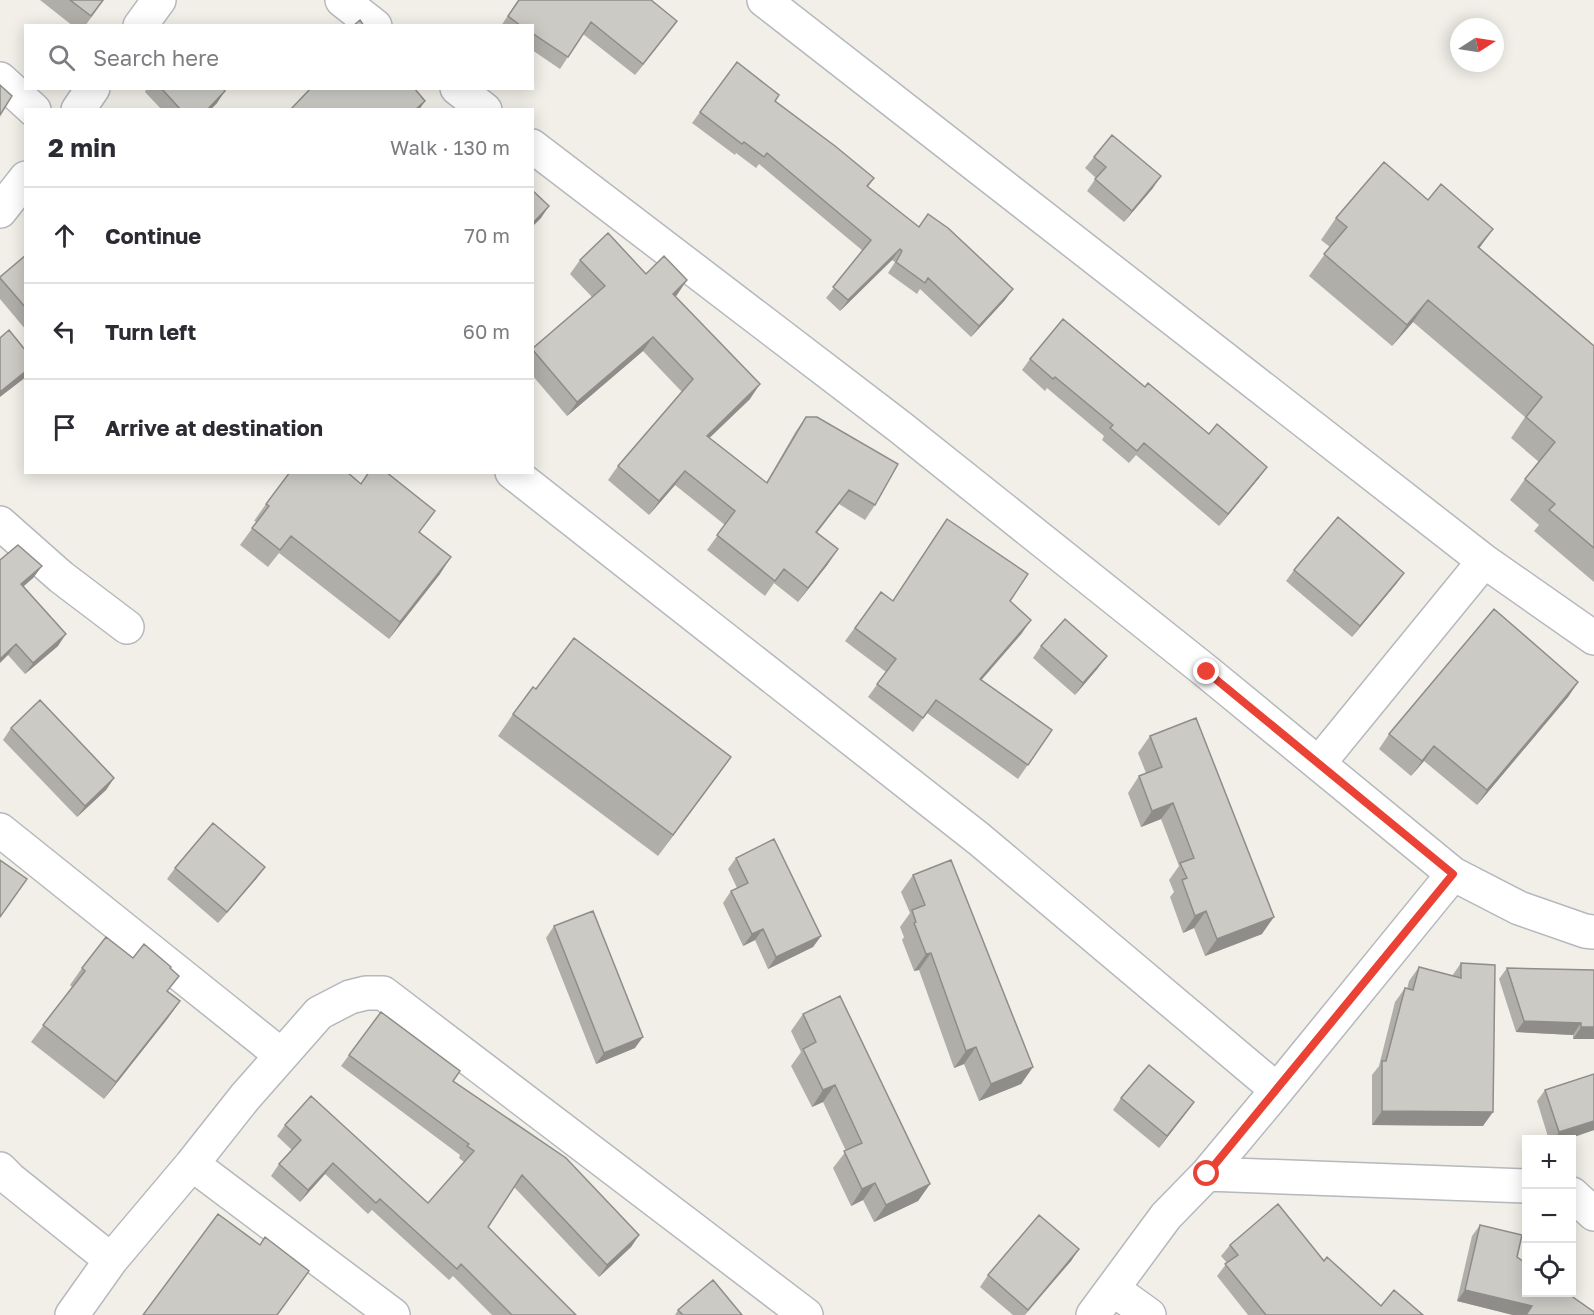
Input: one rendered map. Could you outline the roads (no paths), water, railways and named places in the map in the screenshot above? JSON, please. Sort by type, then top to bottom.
[{"type":"street","points":[[141,24],[159,0]]},
{"type":"street","points":[[342,0],[372,24]]},
{"type":"street","points":[[764,0],[1484,561],[1594,638]]},
{"type":"street","points":[[0,80],[32,108]]},
{"type":"street","points":[[79,108],[92,90]]},
{"type":"street","points":[[460,90],[482,108]]},
{"type":"street","points":[[534,148],[900,427],[1319,763],[1453,874],[1519,908],[1594,932]]},
{"type":"street","points":[[0,211],[24,181]]},
{"type":"street","points":[[515,474],[979,839],[1278,1090]]},
{"type":"street","points":[[0,523],[60,577],[127,627]]},
{"type":"street","points":[[1319,763],[1484,561]]},
{"type":"street","points":[[0,830],[282,1055]]},
{"type":"street","points":[[1093,1315],[1166,1216],[1207,1174],[1278,1090],[1453,874]]},
{"type":"street","points":[[72,1315],[111,1260],[319,1013],[350,997],[366,993],[383,993],[806,1315]]},
{"type":"street","points":[[192,1164],[393,1315]]},
{"type":"street","points":[[0,1169],[111,1260]]},
{"type":"street","points":[[1207,1174],[1522,1186]]},
{"type":"street","points":[[1576,1188],[1594,1189]]},
{"type":"street","points":[[1576,1198],[1594,1214]]},
{"type":"street","points":[[1113,1289],[1149,1315]]}]
